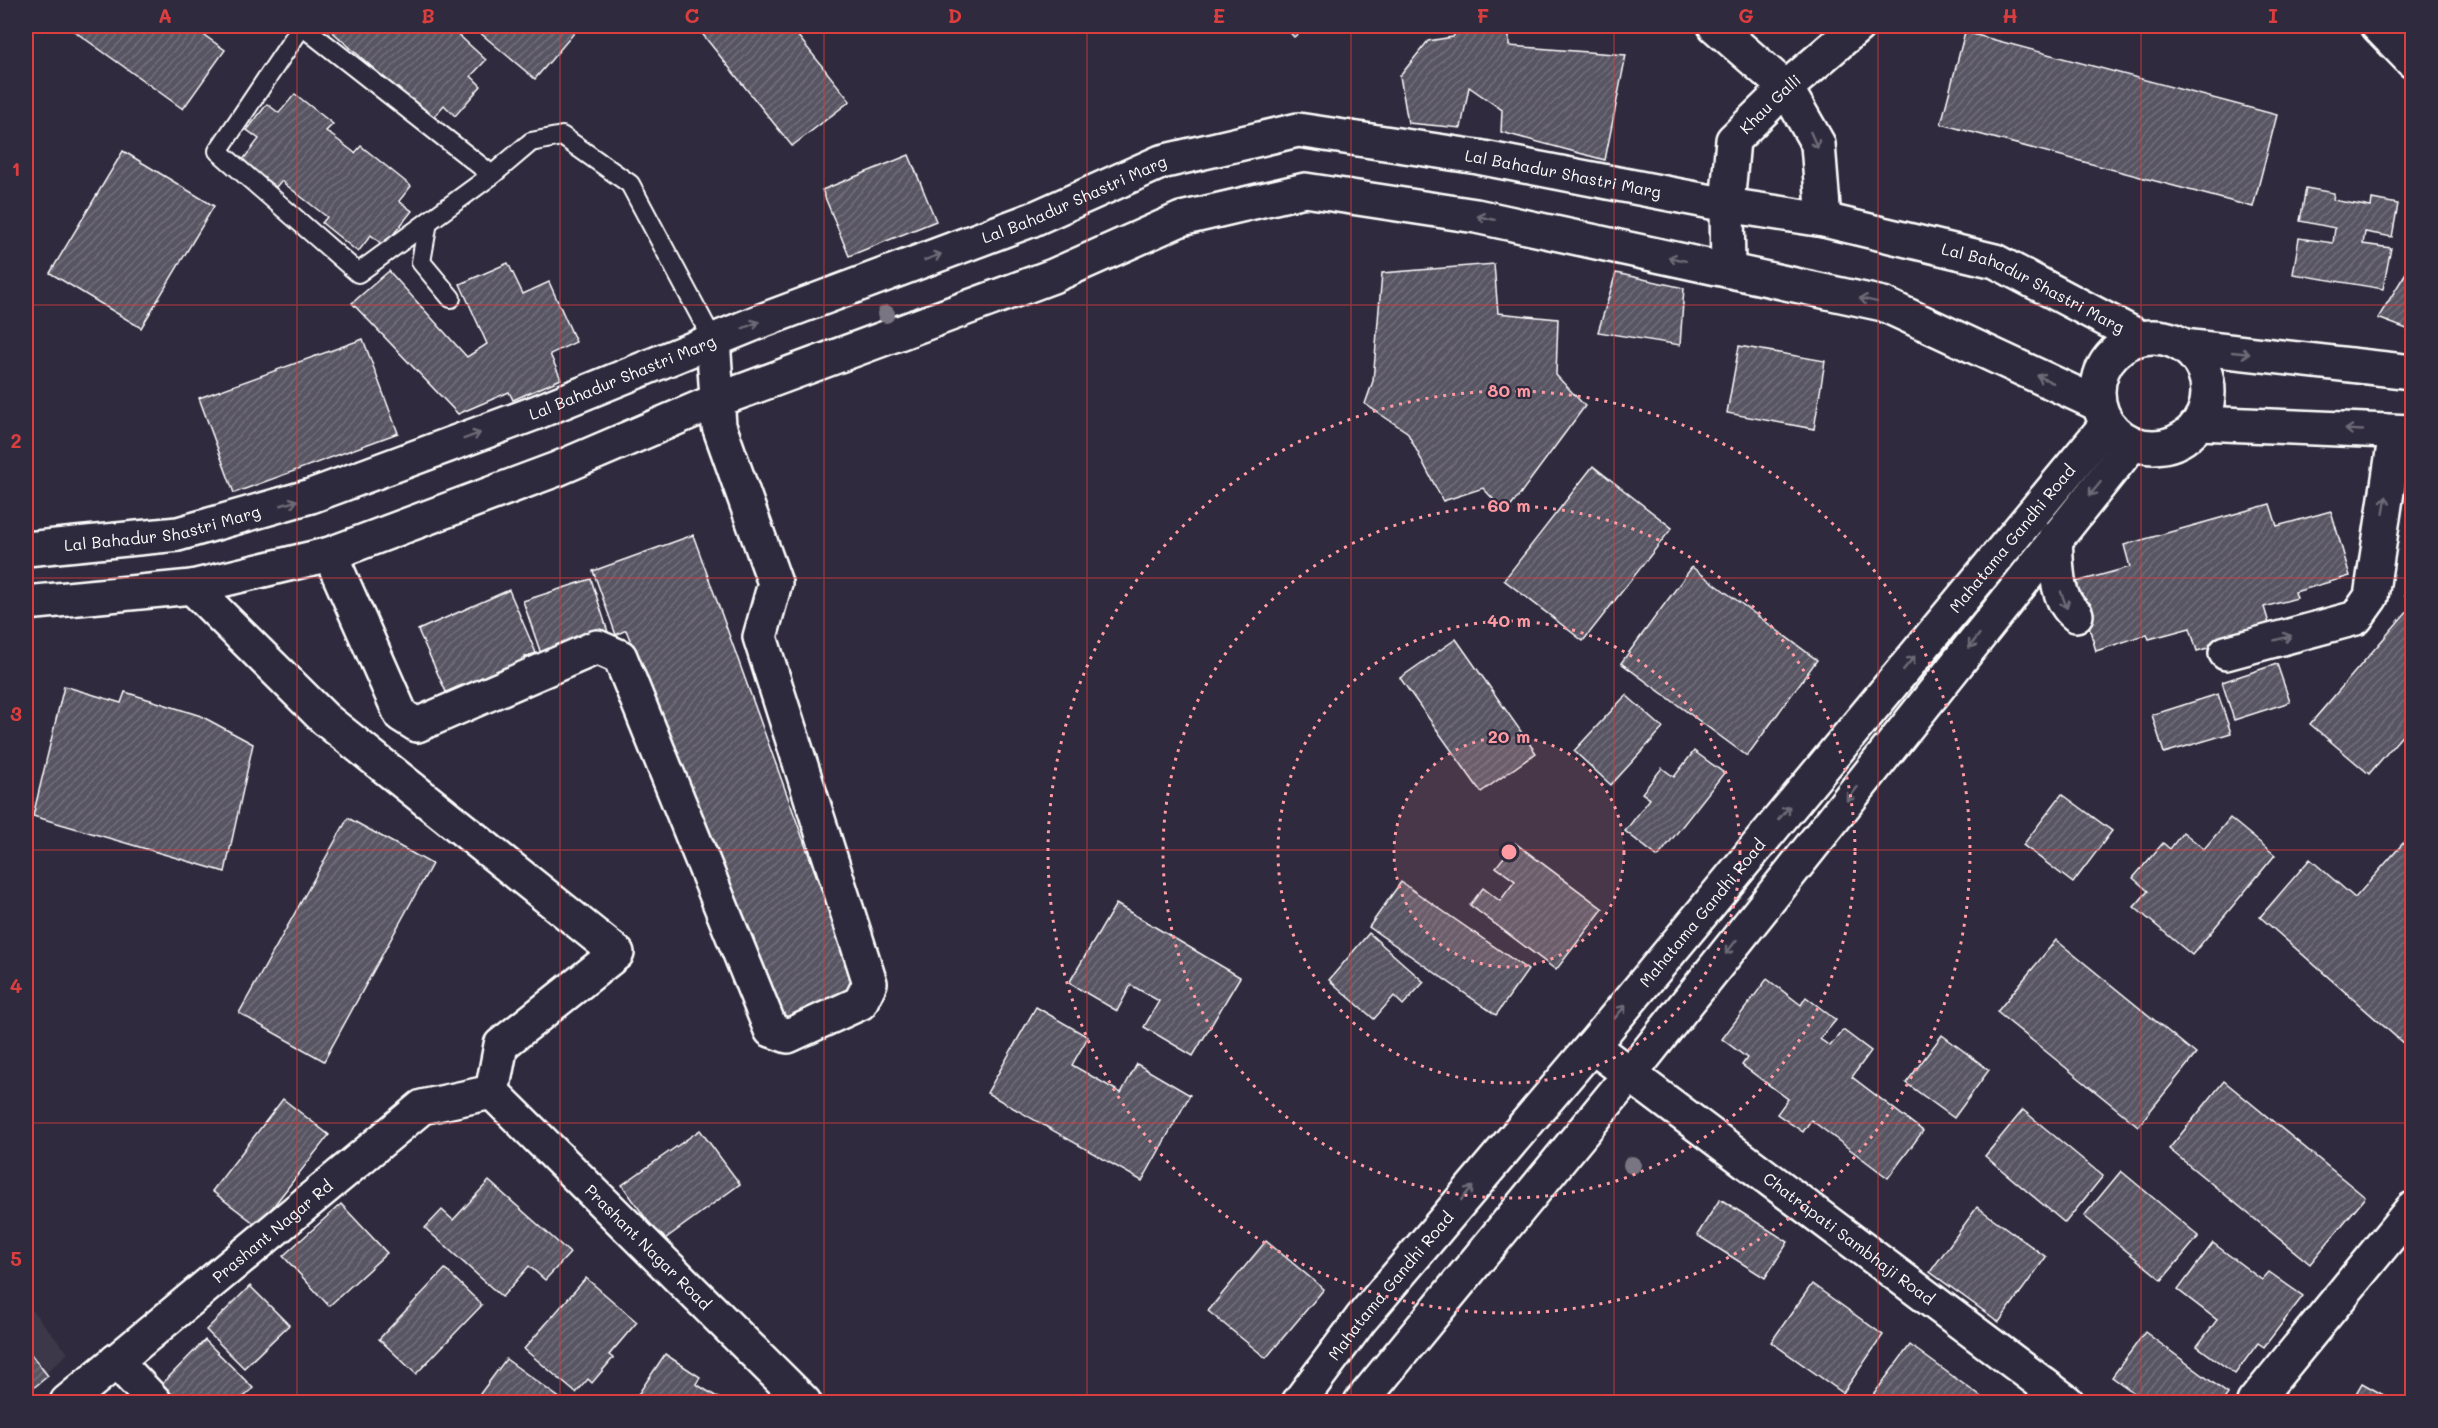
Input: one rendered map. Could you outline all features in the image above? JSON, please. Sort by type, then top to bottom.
[{"type":"main road","points":[[1715,26],[1786,88],[1818,144],[1824,220]]},
{"type":"main road","name":"Khau Galli","points":[[1728,270],[1727,205],[1733,140],[1786,88],[1858,26]]},
{"type":"main road","points":[[2378,26],[2412,61]]},
{"type":"main road","name":"Lal Bahadur Shastri Marg","points":[[26,549],[178,534],[311,496],[535,413],[713,340],[1031,220],[1161,162],[1298,130],[1478,157],[1727,205],[1824,220],[1995,261],[2141,338]]},
{"type":"main road","points":[[26,603],[192,587],[330,554],[557,469],[718,400],[1053,276],[1181,219],[1305,190],[1476,216],[1882,304],[2113,424],[2151,448],[2170,445],[2187,436],[2199,423],[2207,407],[2208,389],[2204,372],[2196,358],[2183,346]]},
{"type":"main road","points":[[2113,424],[2097,387],[2107,363],[2125,345],[2141,338],[2156,337],[2183,346],[2412,372]]},
{"type":"main road","points":[[330,554],[402,715],[417,725],[597,647],[620,657],[771,1030],[788,1036],[860,1003],[870,984],[760,637],[775,583],[719,426],[713,340]]},
{"type":"main road","points":[[2199,423],[2404,432],[2371,597],[2356,618],[2226,653]]},
{"type":"main road","name":"Mahatama Gandhi Road","points":[[1361,1402],[1631,1073],[2055,538],[2113,424]]},
{"type":"main road","name":"Mahatama Gandhi Road","points":[[1299,1402],[1361,1319],[2113,424]]},
{"type":"main road","points":[[2055,538],[2058,580],[2065,607],[2076,615]]},
{"type":"main road","points":[[192,587],[326,719],[616,952],[501,1045],[492,1092]]},
{"type":"main road","name":"Chatrapati Sambhaji Road","points":[[1592,1046],[2067,1402]]},
{"type":"main road","name":"Prashant Nagar Rd","points":[[67,1402],[422,1107],[492,1092]]},
{"type":"main road","name":"Prashant Nagar Road","points":[[492,1092],[804,1402]]},
{"type":"main road","points":[[2253,1402],[2412,1209]]},
{"type":"main road","points":[[116,1361],[154,1402]]},
{"type":"lane","points":[[492,175],[302,26],[218,150],[358,273],[492,175],[531,142],[562,136],[630,184],[713,340]]},
{"type":"lane","points":[[428,222],[421,262],[451,298]]},
{"type":"shaded area","points":[[26,1303],[68,1353],[26,1391]]},
{"type":"building","points":[[67,26],[191,26],[225,50],[183,109]]},
{"type":"building","points":[[326,26],[449,26],[486,60],[471,76],[481,86],[455,116],[444,105],[431,120]]},
{"type":"building","points":[[472,26],[580,26],[535,79]]},
{"type":"building","points":[[696,26],[790,26],[850,101],[792,146]]},
{"type":"building","points":[[1284,26],[1308,26],[1294,37]]},
{"type":"building","points":[[1459,26],[1509,26],[1509,46],[1626,55],[1605,160],[1501,132],[1502,110],[1469,87],[1461,128],[1408,123],[1400,76],[1428,41],[1453,37]]},
{"type":"building","points":[[1965,32],[2277,115],[2253,207],[1941,124]]},
{"type":"building","points":[[295,94],[333,124],[326,131],[355,153],[361,146],[411,186],[399,201],[412,211],[384,246],[371,235],[358,252],[322,223],[327,217],[281,181],[276,187],[242,161],[259,139],[247,130],[267,104],[279,113]]},
{"type":"building","points":[[123,151],[214,206],[141,328],[50,273]]},
{"type":"building","points":[[909,155],[936,221],[849,256],[822,190]]},
{"type":"building","points":[[2306,188],[2334,193],[2333,200],[2371,207],[2372,199],[2398,204],[2392,237],[2365,232],[2363,244],[2391,248],[2383,289],[2293,274],[2299,238],[2333,243],[2335,228],[2300,221]]},
{"type":"building","points":[[508,263],[523,294],[549,282],[576,342],[550,354],[561,379],[513,400],[509,392],[458,414],[352,303],[389,271],[467,357],[487,344],[460,284]]},
{"type":"building","points":[[2412,263],[2412,331],[2378,318]]},
{"type":"building","points":[[1494,264],[1498,313],[1558,319],[1556,375],[1585,406],[1506,513],[1483,488],[1443,501],[1407,432],[1365,404],[1373,381],[1382,273]]},
{"type":"building","points":[[1616,273],[1684,288],[1680,345],[1598,332]]},
{"type":"building","points":[[363,339],[398,433],[234,493],[199,398]]},
{"type":"building","points":[[1739,346],[1825,361],[1814,429],[1727,413]]},
{"type":"building","points":[[1593,466],[1672,528],[1583,641],[1504,580]]},
{"type":"building","points":[[2270,504],[2277,526],[2331,511],[2350,576],[2295,592],[2297,598],[2264,607],[2271,630],[2197,651],[2190,628],[2149,639],[2147,634],[2096,651],[2076,582],[2130,567],[2124,545]]},
{"type":"building","points":[[2411,509],[2412,596],[2405,596]]},
{"type":"building","points":[[693,535],[858,991],[785,1019],[626,630],[616,635],[593,571]]},
{"type":"building","points":[[1692,567],[1817,660],[1747,756],[1621,663]]},
{"type":"building","points":[[591,579],[608,632],[541,654],[523,601]]},
{"type":"building","points":[[509,590],[536,653],[525,657],[532,672],[468,700],[462,685],[446,692],[418,630]]},
{"type":"building","points":[[2409,609],[2412,612],[2412,724],[2369,774],[2310,724]]},
{"type":"building","points":[[1456,639],[1536,753],[1481,792],[1400,678]]},
{"type":"building","points":[[2277,664],[2290,702],[2234,720],[2222,682]]},
{"type":"building","points":[[64,686],[121,703],[125,692],[201,716],[253,744],[225,872],[33,816]]},
{"type":"building","points":[[2218,694],[2231,733],[2164,753],[2152,715]]},
{"type":"building","points":[[1626,695],[1663,728],[1611,785],[1574,751]]},
{"type":"building","points":[[1694,751],[1724,773],[1658,857],[1625,831],[1650,799],[1642,793],[1662,768],[1674,777]]},
{"type":"building","points":[[2062,794],[2112,831],[2073,883],[2023,845]]},
{"type":"building","points":[[348,818],[432,864],[324,1061],[239,1013]]},
{"type":"building","points":[[2230,818],[2275,855],[2192,955],[2134,907],[2148,891],[2133,878],[2163,843],[2170,849],[2183,832],[2204,849]]},
{"type":"building","points":[[2412,833],[2412,1051],[2260,917],[2310,859],[2355,898]]},
{"type":"building","points":[[1515,843],[1603,909],[1556,970],[1470,905],[1483,888],[1500,901],[1515,881],[1496,867]]},
{"type":"building","points":[[1401,882],[1528,970],[1496,1015],[1369,927]]},
{"type":"building","points":[[1116,904],[1240,977],[1193,1056],[1144,1027],[1159,1001],[1131,985],[1117,1011],[1069,983]]},
{"type":"building","points":[[1369,933],[1424,982],[1403,1005],[1394,996],[1374,1019],[1329,980]]},
{"type":"building","points":[[2056,940],[2196,1054],[2138,1126],[1997,1012]]},
{"type":"building","points":[[1767,979],[1801,1005],[1806,997],[1836,1020],[1820,1039],[1830,1046],[1843,1030],[1871,1051],[1852,1077],[1923,1131],[1888,1178],[1811,1120],[1803,1132],[1777,1114],[1788,1099],[1742,1065],[1747,1058],[1722,1039]]},
{"type":"building","points":[[1036,1007],[1088,1037],[1072,1065],[1121,1093],[1137,1064],[1190,1095],[1142,1181],[987,1093]]},
{"type":"building","points":[[1942,1035],[1989,1070],[1954,1118],[1906,1083]]},
{"type":"building","points":[[2224,1081],[2365,1197],[2310,1264],[2169,1149]]},
{"type":"building","points":[[283,1099],[329,1135],[258,1226],[212,1191]]},
{"type":"building","points":[[2023,1110],[2103,1176],[2065,1223],[1985,1156]]},
{"type":"building","points":[[700,1130],[740,1184],[662,1241],[622,1185]]},
{"type":"building","points":[[2121,1171],[2199,1236],[2162,1280],[2084,1216]]},
{"type":"building","points":[[489,1181],[570,1253],[545,1280],[529,1266],[502,1297],[425,1228],[442,1210],[453,1220]]},
{"type":"building","points":[[1720,1199],[1788,1242],[1765,1278],[1697,1235]]},
{"type":"building","points":[[341,1204],[387,1253],[329,1306],[283,1256]]},
{"type":"building","points":[[1977,1207],[2046,1257],[1999,1322],[1930,1272]]},
{"type":"building","points":[[1266,1241],[1324,1289],[1266,1358],[1208,1311]]},
{"type":"building","points":[[2213,1243],[2262,1280],[2269,1272],[2303,1296],[2264,1347],[2258,1343],[2235,1374],[2197,1346],[2217,1320],[2178,1290]]},
{"type":"building","points":[[445,1269],[482,1305],[416,1374],[379,1339]]},
{"type":"building","points":[[586,1278],[637,1322],[609,1355],[613,1358],[592,1383],[588,1379],[576,1393],[524,1349]]},
{"type":"building","points":[[1812,1284],[1883,1335],[1843,1393],[1771,1342]]},
{"type":"building","points":[[250,1286],[289,1325],[244,1368],[206,1330]]},
{"type":"building","points":[[2145,1332],[2228,1394],[2222,1402],[2147,1402],[2112,1377]]},
{"type":"building","points":[[205,1340],[253,1388],[239,1402],[175,1402],[159,1387]]},
{"type":"building","points":[[1910,1345],[1988,1402],[1868,1402]]},
{"type":"building","points":[[26,1348],[48,1376],[26,1394]]},
{"type":"building","points":[[665,1354],[700,1377],[696,1384],[725,1402],[633,1402]]},
{"type":"building","points":[[506,1359],[565,1402],[474,1402]]},
{"type":"building","points":[[2362,1383],[2396,1402],[2351,1402]]}]
